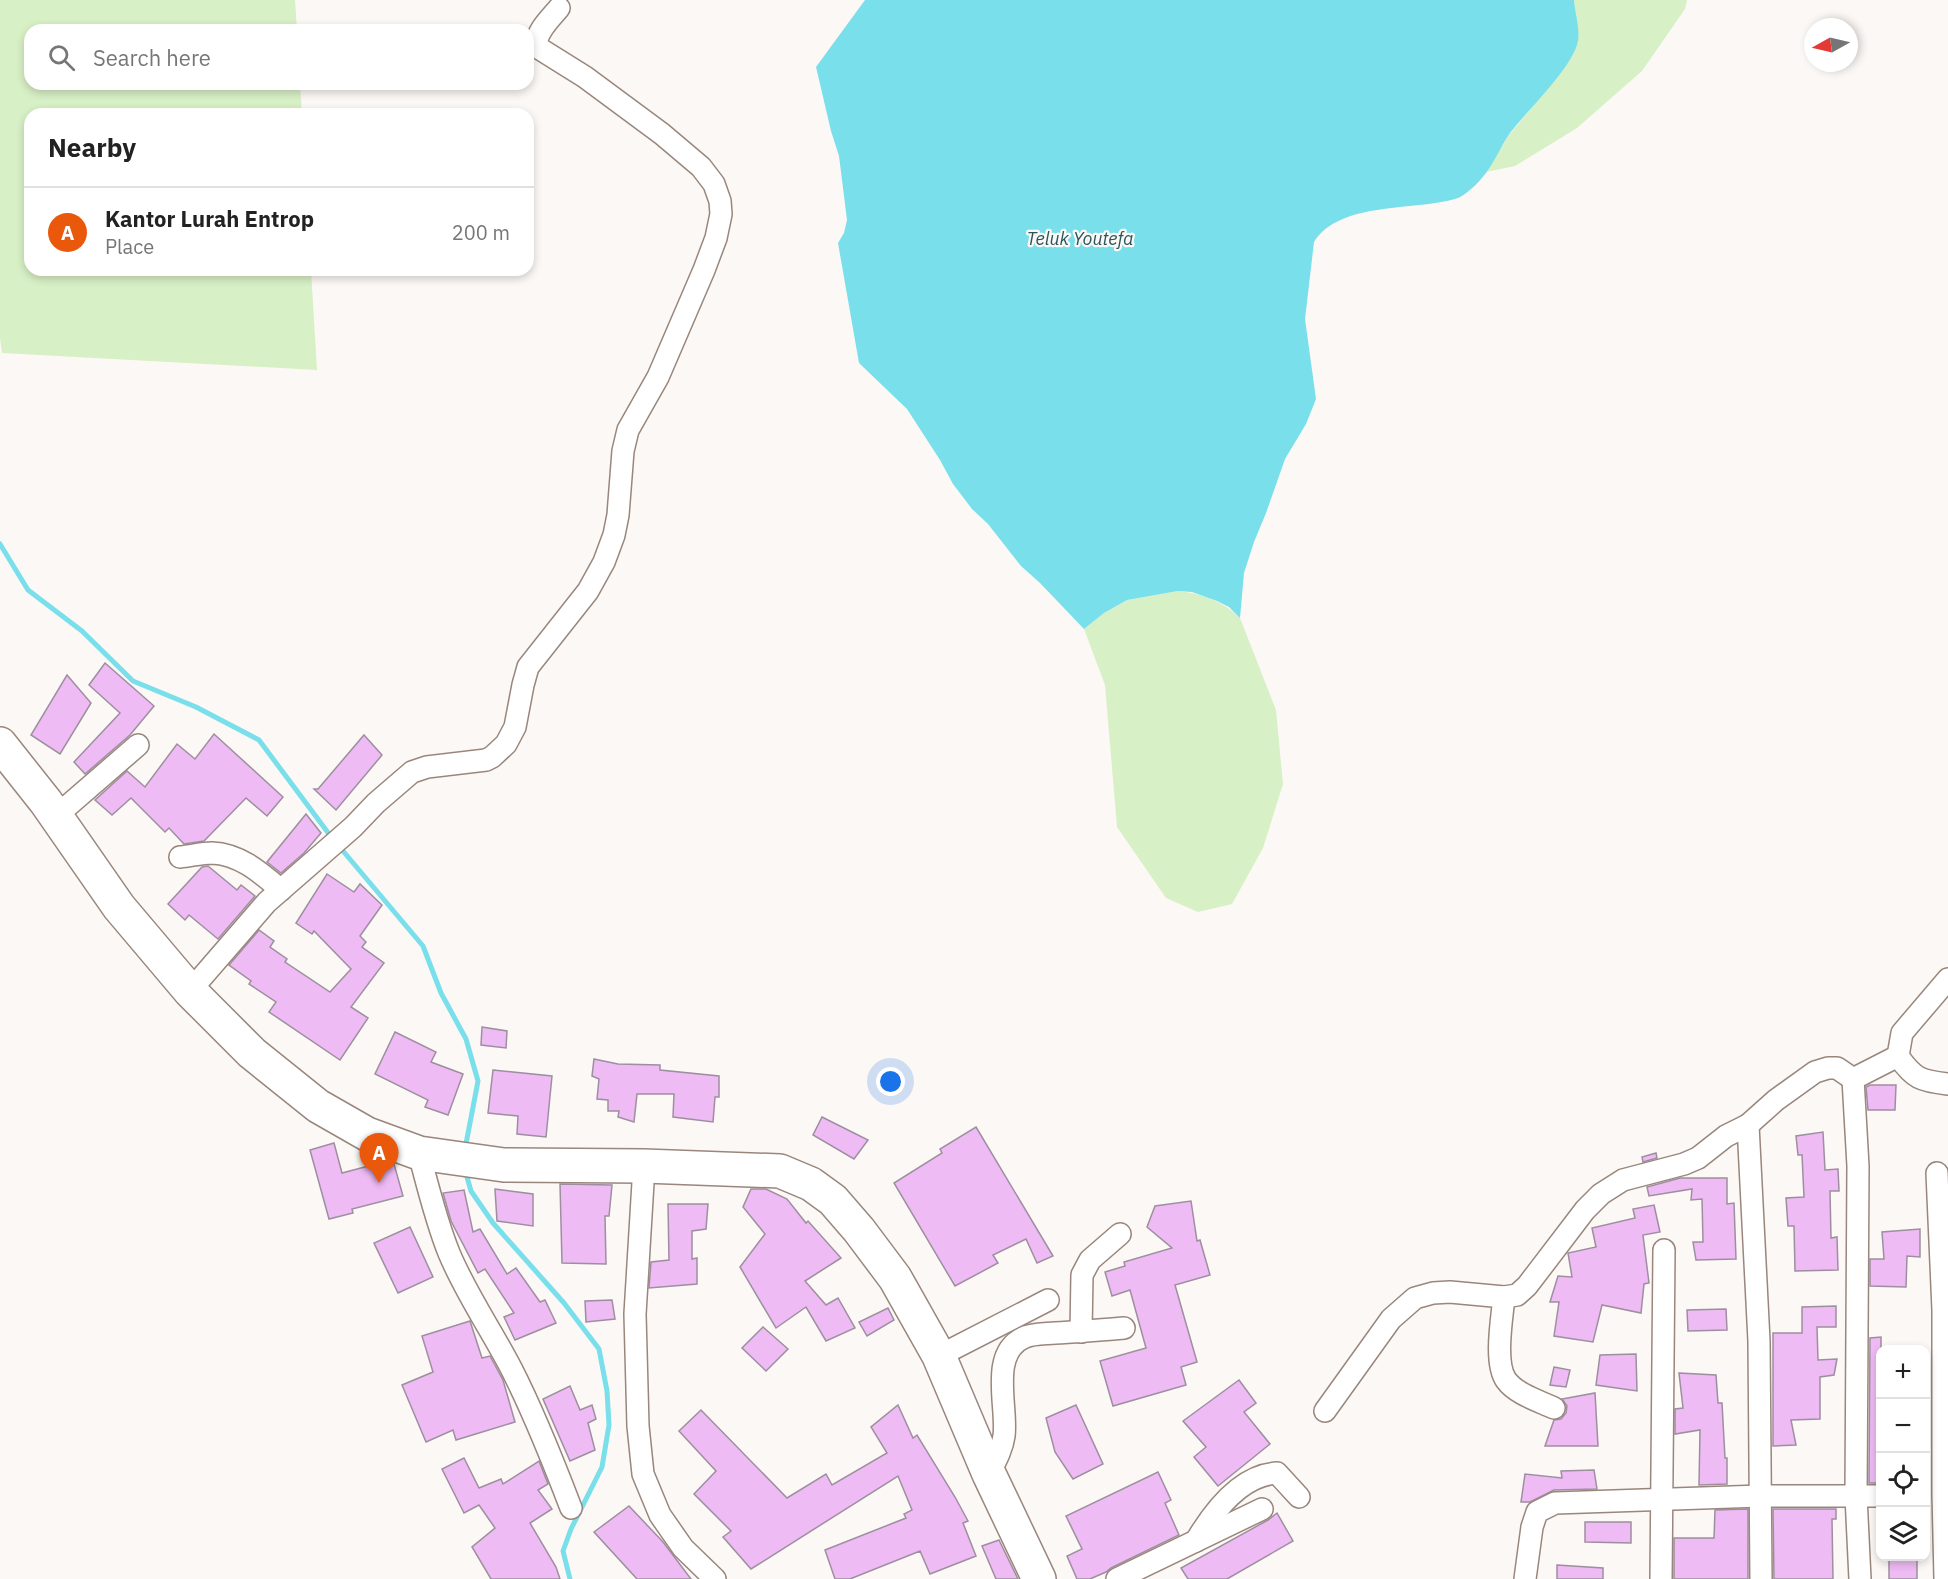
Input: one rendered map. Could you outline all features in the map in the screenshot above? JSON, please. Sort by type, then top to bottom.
[{"type":"highway","points":[[0,744],[56,816],[119,907],[190,991],[252,1053],[318,1106],[367,1134],[419,1153],[504,1165],[644,1166],[780,1171],[811,1184],[833,1200],[860,1230],[895,1278],[939,1356],[989,1474],[1039,1579]]},
{"type":"street","points":[[190,991],[247,923],[412,772],[427,767],[486,759],[492,757],[506,744],[515,728],[528,667],[588,591],[604,562],[614,535],[618,515],[623,451],[628,430],[658,377],[716,238],[721,214],[720,201],[714,184],[701,167],[662,134],[585,76],[537,47],[536,42],[541,31],[559,8]]},
{"type":"street","points":[[56,816],[138,745]]},
{"type":"street","points":[[180,857],[212,853],[225,855],[287,884]]},
{"type":"street","points":[[1948,979],[1902,1033],[1898,1056],[1915,1077],[1926,1082],[1948,1084]]},
{"type":"street","points":[[1853,1079],[1898,1056]]},
{"type":"street","points":[[1325,1411],[1391,1319],[1415,1298],[1450,1292],[1504,1298],[1517,1295],[1527,1286],[1585,1210],[1601,1194],[1623,1180],[1684,1164],[1698,1158],[1726,1136],[1748,1125],[1776,1100],[1815,1072],[1837,1068],[1853,1079]]},
{"type":"street","points":[[1853,1079],[1858,1166],[1856,1496],[1860,1579]]},
{"type":"street","points":[[1748,1125],[1759,1341],[1761,1579]]},
{"type":"street","points":[[419,1153],[449,1254],[513,1371],[545,1440],[571,1508]]},
{"type":"street","points":[[644,1166],[635,1314],[638,1426],[643,1474],[660,1515],[683,1548],[715,1579]]},
{"type":"street","points":[[1937,1173],[1943,1310],[1940,1496],[1945,1579]]},
{"type":"street","points":[[1082,1332],[1082,1275],[1090,1260],[1120,1234]]},
{"type":"street","points":[[1661,1579],[1664,1250]]},
{"type":"street","points":[[1504,1298],[1499,1359],[1505,1380],[1521,1393],[1554,1408]]},
{"type":"street","points":[[939,1356],[1048,1300]]},
{"type":"street","points":[[989,1474],[1004,1440],[1002,1376],[1005,1361],[1012,1347],[1023,1338],[1124,1328]]},
{"type":"street","points":[[1195,1541],[1207,1522],[1231,1496],[1242,1486],[1266,1473],[1277,1473],[1299,1497]]},
{"type":"street","points":[[1525,1579],[1532,1527],[1537,1512],[1555,1503],[1761,1496],[1876,1496]]},
{"type":"street","points":[[1118,1579],[1262,1509]]},
{"type":"green space","points":[[0,0],[295,0],[297,24],[24,24],[24,90],[300,90],[302,108],[24,108],[24,276],[311,276],[317,370],[2,353],[0,338]]},
{"type":"green space","points":[[1574,0],[1687,0],[1685,9],[1642,71],[1577,128],[1515,166],[1486,172],[1509,135],[1556,79],[1574,52],[1578,40]]},
{"type":"green space","points":[[1178,591],[1211,599],[1240,618],[1276,710],[1283,784],[1263,848],[1232,904],[1198,912],[1166,898],[1117,827],[1105,685],[1084,629],[1104,613],[1127,600]]},
{"type":"water","name":"Teluk Youtefa","points":[[865,0],[1574,0],[1578,41],[1574,52],[1559,76],[1510,133],[1483,177],[1472,188],[1455,199],[1379,210],[1341,220],[1326,229],[1314,242],[1305,319],[1316,399],[1306,424],[1285,459],[1254,542],[1244,573],[1240,618],[1229,607],[1217,601],[1192,592],[1178,591],[1127,600],[1104,613],[1084,629],[1021,566],[988,524],[972,509],[953,484],[907,409],[859,363],[838,243],[844,233],[847,220],[839,156],[816,67]]},
{"type":"building","points":[[105,663],[154,706],[130,735],[85,774],[74,762],[120,713],[89,685]]},
{"type":"building","points":[[67,675],[91,703],[60,754],[31,735]]},
{"type":"building","points":[[214,734],[283,797],[267,816],[246,798],[204,841],[184,844],[169,828],[165,832],[131,798],[112,815],[95,800],[127,771],[145,787],[177,744],[195,759]]},
{"type":"building","points":[[364,735],[382,755],[336,810],[314,789],[318,789]]},
{"type":"building","points":[[306,814],[321,833],[304,853],[281,873],[267,862]]},
{"type":"building","points":[[208,866],[237,890],[241,885],[255,896],[218,939],[189,915],[185,920],[168,904],[202,867]]},
{"type":"building","points":[[327,874],[354,892],[360,884],[382,905],[360,936],[366,942],[362,947],[384,963],[351,1007],[368,1018],[340,1060],[269,1012],[276,1002],[249,984],[251,981],[229,965],[259,930],[274,941],[270,947],[287,959],[285,962],[330,992],[351,969],[314,931],[312,934],[296,923]]},
{"type":"building","points":[[482,1027],[507,1031],[506,1048],[481,1045]]},
{"type":"building","points":[[395,1032],[436,1052],[431,1062],[463,1074],[448,1115],[425,1107],[428,1100],[375,1074]]},
{"type":"building","points":[[594,1059],[618,1064],[660,1065],[660,1070],[719,1076],[719,1097],[715,1097],[713,1122],[673,1117],[674,1094],[637,1094],[634,1122],[618,1117],[619,1111],[608,1111],[608,1100],[597,1099],[599,1079],[592,1076]]},
{"type":"building","points":[[493,1070],[552,1076],[546,1137],[517,1134],[518,1116],[488,1113]]},
{"type":"building","points":[[1896,1085],[1895,1110],[1868,1110],[1866,1087]]},
{"type":"building","points":[[822,1117],[868,1140],[854,1159],[813,1135]]},
{"type":"building","points":[[976,1127],[1053,1256],[1037,1263],[1026,1239],[993,1255],[998,1263],[955,1286],[894,1183],[942,1153],[940,1149]]},
{"type":"building","points":[[1823,1132],[1825,1170],[1838,1169],[1839,1191],[1830,1191],[1831,1238],[1837,1237],[1838,1270],[1795,1271],[1794,1226],[1788,1226],[1786,1198],[1804,1197],[1802,1155],[1798,1155],[1796,1136]]},
{"type":"building","points":[[334,1143],[342,1173],[387,1161],[394,1164],[403,1196],[352,1209],[353,1213],[329,1219],[310,1150]]},
{"type":"building","points":[[1656,1153],[1657,1158],[1643,1162],[1642,1157]]},
{"type":"building","points":[[1680,1178],[1727,1178],[1727,1204],[1734,1203],[1736,1259],[1696,1260],[1693,1242],[1703,1242],[1702,1199],[1691,1200],[1692,1189],[1649,1196],[1647,1187]]},
{"type":"building","points":[[560,1184],[612,1185],[609,1216],[605,1216],[606,1264],[562,1263]]},
{"type":"building","points":[[495,1189],[533,1194],[533,1226],[497,1221]]},
{"type":"building","points":[[751,1189],[766,1189],[787,1199],[806,1223],[808,1221],[841,1258],[805,1281],[826,1305],[838,1298],[855,1328],[826,1341],[806,1307],[776,1328],[740,1267],[765,1234],[743,1207]]},
{"type":"building","points":[[464,1190],[473,1232],[480,1229],[507,1274],[516,1268],[540,1302],[545,1300],[556,1323],[515,1340],[504,1317],[514,1313],[485,1269],[478,1273],[451,1221],[443,1193]]},
{"type":"building","points":[[1191,1201],[1197,1241],[1200,1240],[1210,1275],[1175,1285],[1197,1362],[1181,1367],[1186,1385],[1113,1406],[1100,1361],[1146,1348],[1130,1290],[1112,1296],[1105,1272],[1125,1266],[1124,1262],[1172,1248],[1147,1227],[1155,1206]]},
{"type":"building","points":[[668,1204],[708,1204],[706,1229],[692,1231],[692,1259],[697,1258],[697,1284],[649,1288],[651,1262],[669,1260]]},
{"type":"building","points":[[1654,1205],[1660,1232],[1643,1235],[1649,1283],[1644,1284],[1641,1313],[1602,1305],[1593,1342],[1554,1336],[1559,1302],[1550,1302],[1558,1276],[1572,1277],[1568,1253],[1596,1247],[1592,1228],[1635,1218],[1633,1209]]},
{"type":"building","points":[[410,1227],[433,1277],[398,1293],[374,1243]]},
{"type":"building","points":[[1920,1229],[1920,1257],[1907,1256],[1906,1287],[1870,1286],[1870,1259],[1884,1259],[1882,1232]]},
{"type":"building","points":[[612,1300],[615,1319],[586,1322],[585,1301]]},
{"type":"building","points":[[1836,1306],[1836,1327],[1817,1327],[1818,1360],[1837,1359],[1834,1375],[1820,1377],[1820,1419],[1791,1420],[1796,1445],[1773,1446],[1773,1333],[1802,1333],[1802,1307]]},
{"type":"building","points":[[888,1308],[894,1320],[867,1336],[859,1322]]},
{"type":"building","points":[[1726,1309],[1727,1330],[1688,1331],[1687,1310]]},
{"type":"building","points":[[470,1321],[482,1358],[490,1356],[503,1380],[515,1422],[456,1440],[453,1430],[426,1442],[402,1385],[433,1372],[422,1336]]},
{"type":"building","points":[[763,1327],[788,1349],[766,1371],[742,1348]]},
{"type":"building","points":[[1881,1337],[1881,1345],[1876,1345],[1876,1483],[1869,1483],[1870,1338]]},
{"type":"building","points":[[1636,1354],[1637,1391],[1596,1385],[1600,1355]]},
{"type":"building","points":[[1554,1367],[1570,1370],[1566,1387],[1550,1385]]},
{"type":"building","points":[[1679,1373],[1716,1375],[1718,1403],[1722,1403],[1727,1484],[1699,1485],[1700,1430],[1675,1434],[1675,1409],[1683,1408]]},
{"type":"building","points":[[1239,1380],[1256,1403],[1244,1412],[1270,1444],[1218,1486],[1194,1457],[1206,1447],[1183,1421]]},
{"type":"building","points":[[570,1386],[580,1410],[592,1405],[596,1419],[588,1423],[595,1450],[570,1461],[543,1399]]},
{"type":"building","points":[[1595,1393],[1598,1446],[1545,1446],[1554,1420],[1561,1419],[1566,1413],[1567,1406],[1562,1399]]},
{"type":"building","points":[[898,1405],[913,1438],[917,1435],[968,1521],[963,1523],[976,1556],[930,1574],[920,1551],[850,1579],[835,1579],[825,1550],[906,1518],[904,1514],[912,1510],[898,1476],[751,1569],[723,1537],[731,1531],[694,1494],[716,1471],[679,1431],[701,1410],[787,1498],[826,1474],[832,1485],[887,1453],[871,1427]]},
{"type":"building","points":[[1076,1405],[1103,1464],[1073,1479],[1055,1452],[1046,1418]]},
{"type":"building","points":[[464,1458],[479,1488],[501,1479],[503,1484],[539,1461],[548,1484],[538,1490],[552,1509],[530,1523],[556,1567],[560,1579],[491,1579],[472,1547],[495,1528],[479,1505],[464,1513],[442,1469]]},
{"type":"building","points":[[1594,1470],[1597,1489],[1554,1490],[1530,1502],[1521,1502],[1525,1474],[1562,1478],[1561,1471]]},
{"type":"building","points":[[1158,1472],[1171,1500],[1165,1503],[1179,1535],[1090,1579],[1077,1579],[1067,1556],[1082,1549],[1066,1516]]},
{"type":"building","points":[[629,1506],[663,1542],[691,1579],[637,1579],[594,1532]]},
{"type":"building","points":[[1748,1509],[1748,1579],[1674,1579],[1674,1538],[1714,1538],[1715,1510]]},
{"type":"building","points":[[1773,1509],[1836,1509],[1836,1519],[1832,1519],[1833,1579],[1774,1579]]},
{"type":"building","points":[[1277,1513],[1293,1541],[1227,1579],[1188,1579],[1181,1568]]},
{"type":"building","points":[[1585,1522],[1631,1522],[1631,1543],[1585,1542]]},
{"type":"building","points":[[999,1540],[1018,1579],[996,1579],[982,1546]]},
{"type":"building","points":[[1889,1561],[1917,1561],[1917,1579],[1889,1579]]},
{"type":"building","points":[[1557,1565],[1603,1568],[1603,1579],[1557,1579]]},
{"type":"waterway","points":[[0,544],[28,590],[82,631],[133,681],[196,707],[259,740],[332,838]]},
{"type":"waterway","points":[[338,845],[423,946],[441,993],[466,1039],[478,1081],[465,1149]]},
{"type":"waterway","points":[[465,1170],[471,1191],[493,1223],[564,1303],[599,1349],[607,1391],[609,1425],[602,1467],[571,1529],[563,1551],[570,1579]]},
{"type":"place","name":"Kantor Lurah Entrop","points":[[379,1183]]}]
